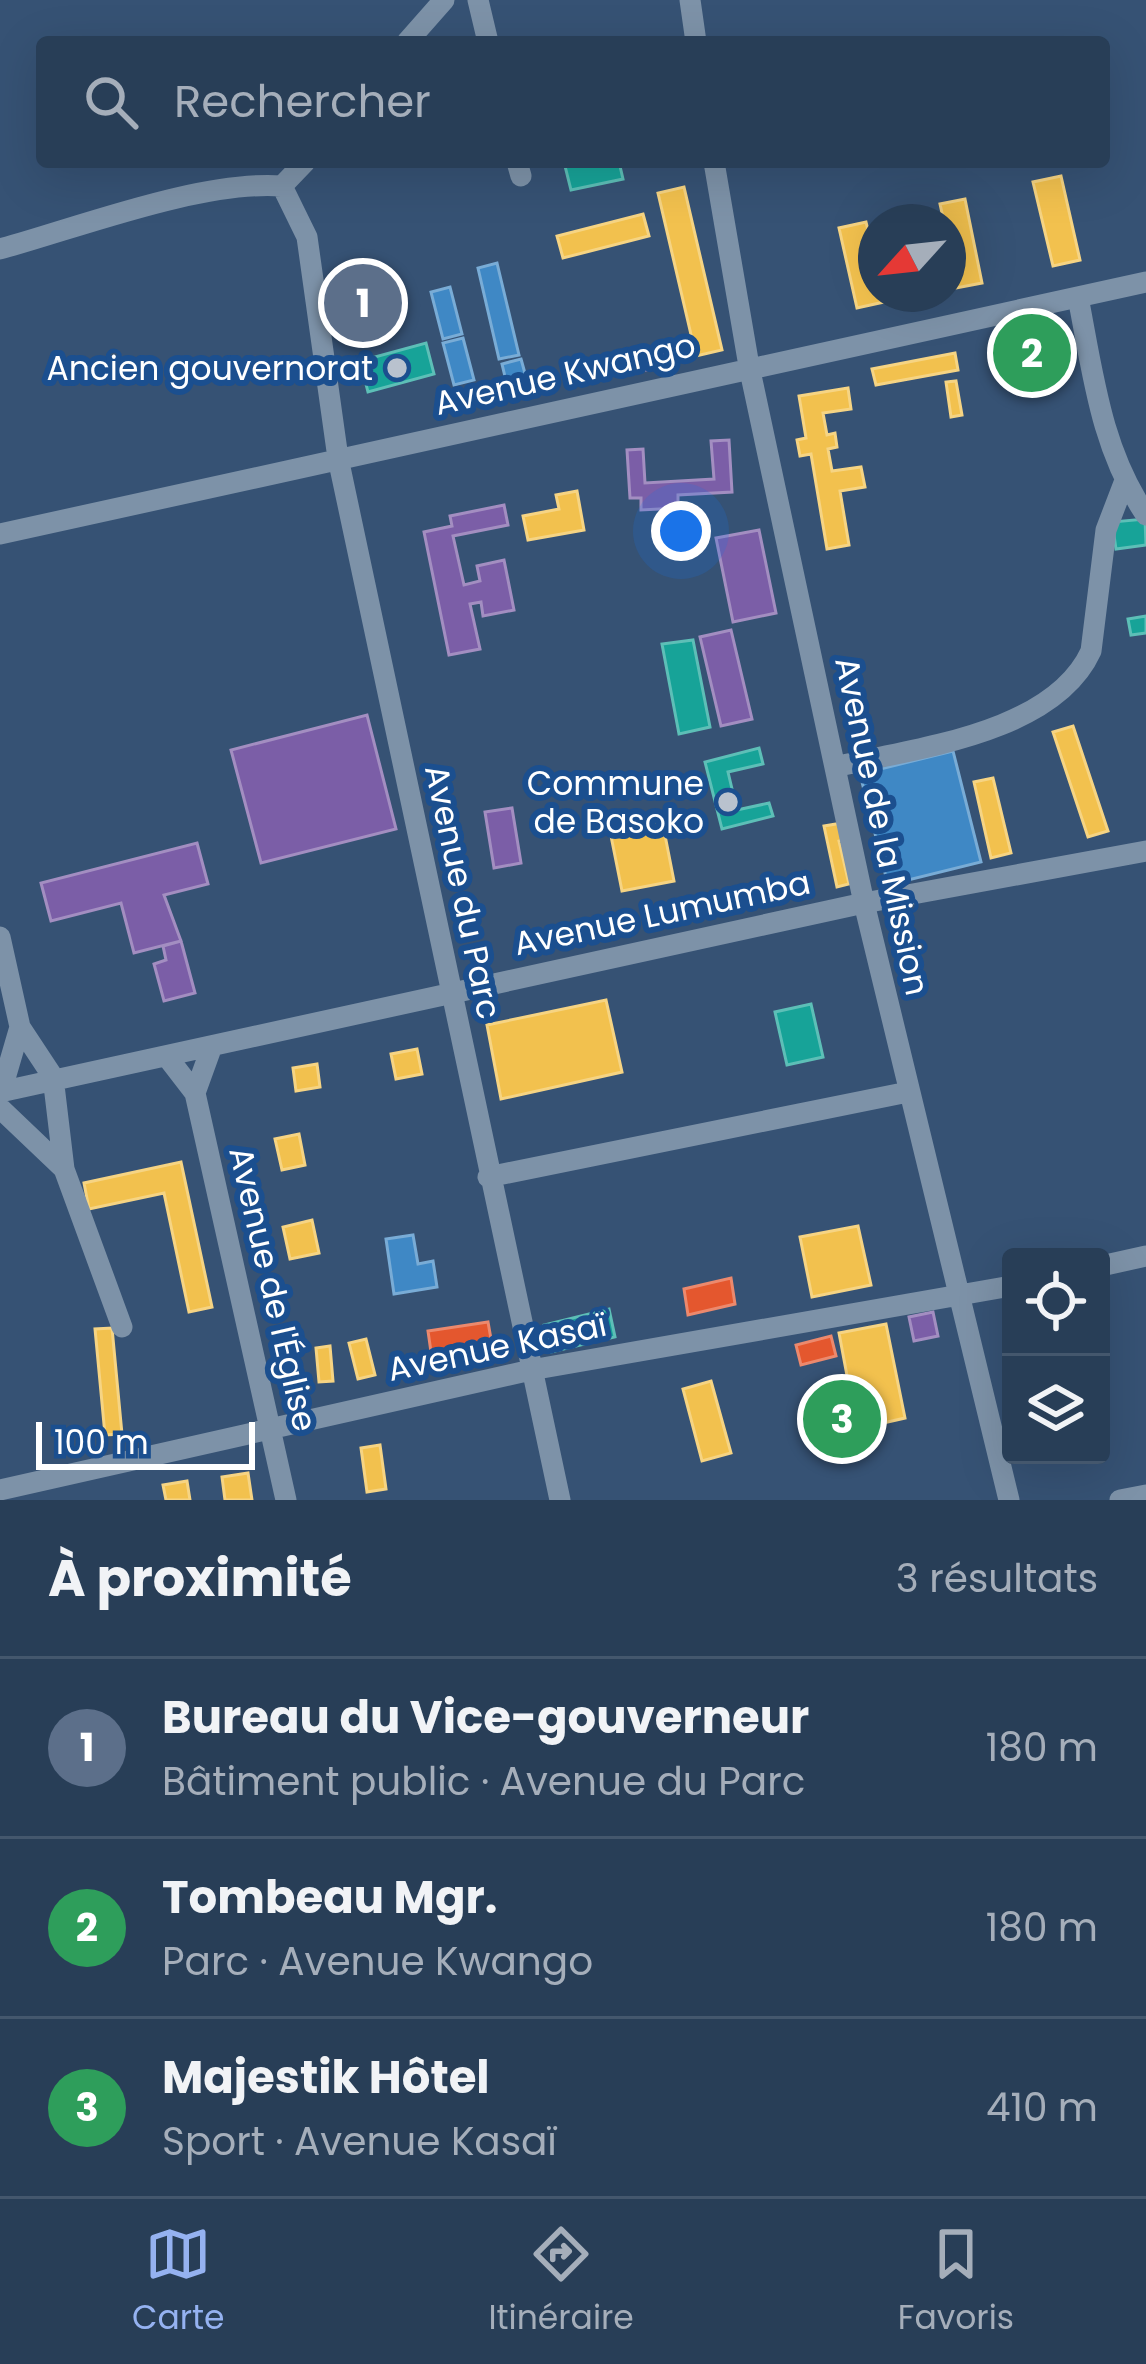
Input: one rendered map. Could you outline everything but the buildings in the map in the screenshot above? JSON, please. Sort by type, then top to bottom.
[{"type":"street","points":[[412,36],[444,0]]},
{"type":"street","points":[[478,0],[487,36]]},
{"type":"street","points":[[690,0],[695,36]]},
{"type":"street","points":[[0,249],[189,196],[255,184],[282,186],[298,168]]},
{"type":"street","name":"Avenue de la Mission","points":[[715,168],[749,366],[864,903],[1009,1500]]},
{"type":"street","name":"Avenue du Parc","points":[[282,186],[308,237],[338,458],[560,1500]]},
{"type":"street","name":"Avenue Kwango","points":[[0,534],[1146,282]]},
{"type":"street","points":[[1078,297],[1107,440],[1124,483],[1146,515]]},
{"type":"street","points":[[835,767],[1008,725],[1065,688],[1091,651],[1106,530],[1124,483]]},
{"type":"street","name":"Avenue Lumumba","points":[[1,1092],[864,903],[1146,851]]},
{"type":"street","points":[[0,937],[20,1027],[53,1077],[64,1169],[122,1327]]},
{"type":"street","points":[[1,1092],[20,1027]]},
{"type":"street","points":[[195,1093],[212,1046]]},
{"type":"street","points":[[168,1058],[195,1093]]},
{"type":"street","points":[[488,1177],[908,1092]]},
{"type":"street","name":"Avenue de l'Église","points":[[195,1093],[286,1500]]},
{"type":"street","points":[[0,1108],[64,1169]]},
{"type":"street","points":[[1110,1264],[1146,1256]]},
{"type":"street","name":"Avenue Kasaï","points":[[0,1490],[531,1370],[1002,1288]]},
{"type":"street","points":[[1120,1500],[1146,1495]]},
{"type":"place","name":"Bureau du Vice-gouverneur","points":[[363,303]]},
{"type":"place","name":"Tombeau Mgr.","points":[[1032,353]]},
{"type":"place","name":"Ancien gouvernorat","points":[[397,368]]},
{"type":"place","name":"Commune de Basoko","points":[[728,802]]},
{"type":"place","name":"Majestik Hôtel","points":[[842,1419]]}]
